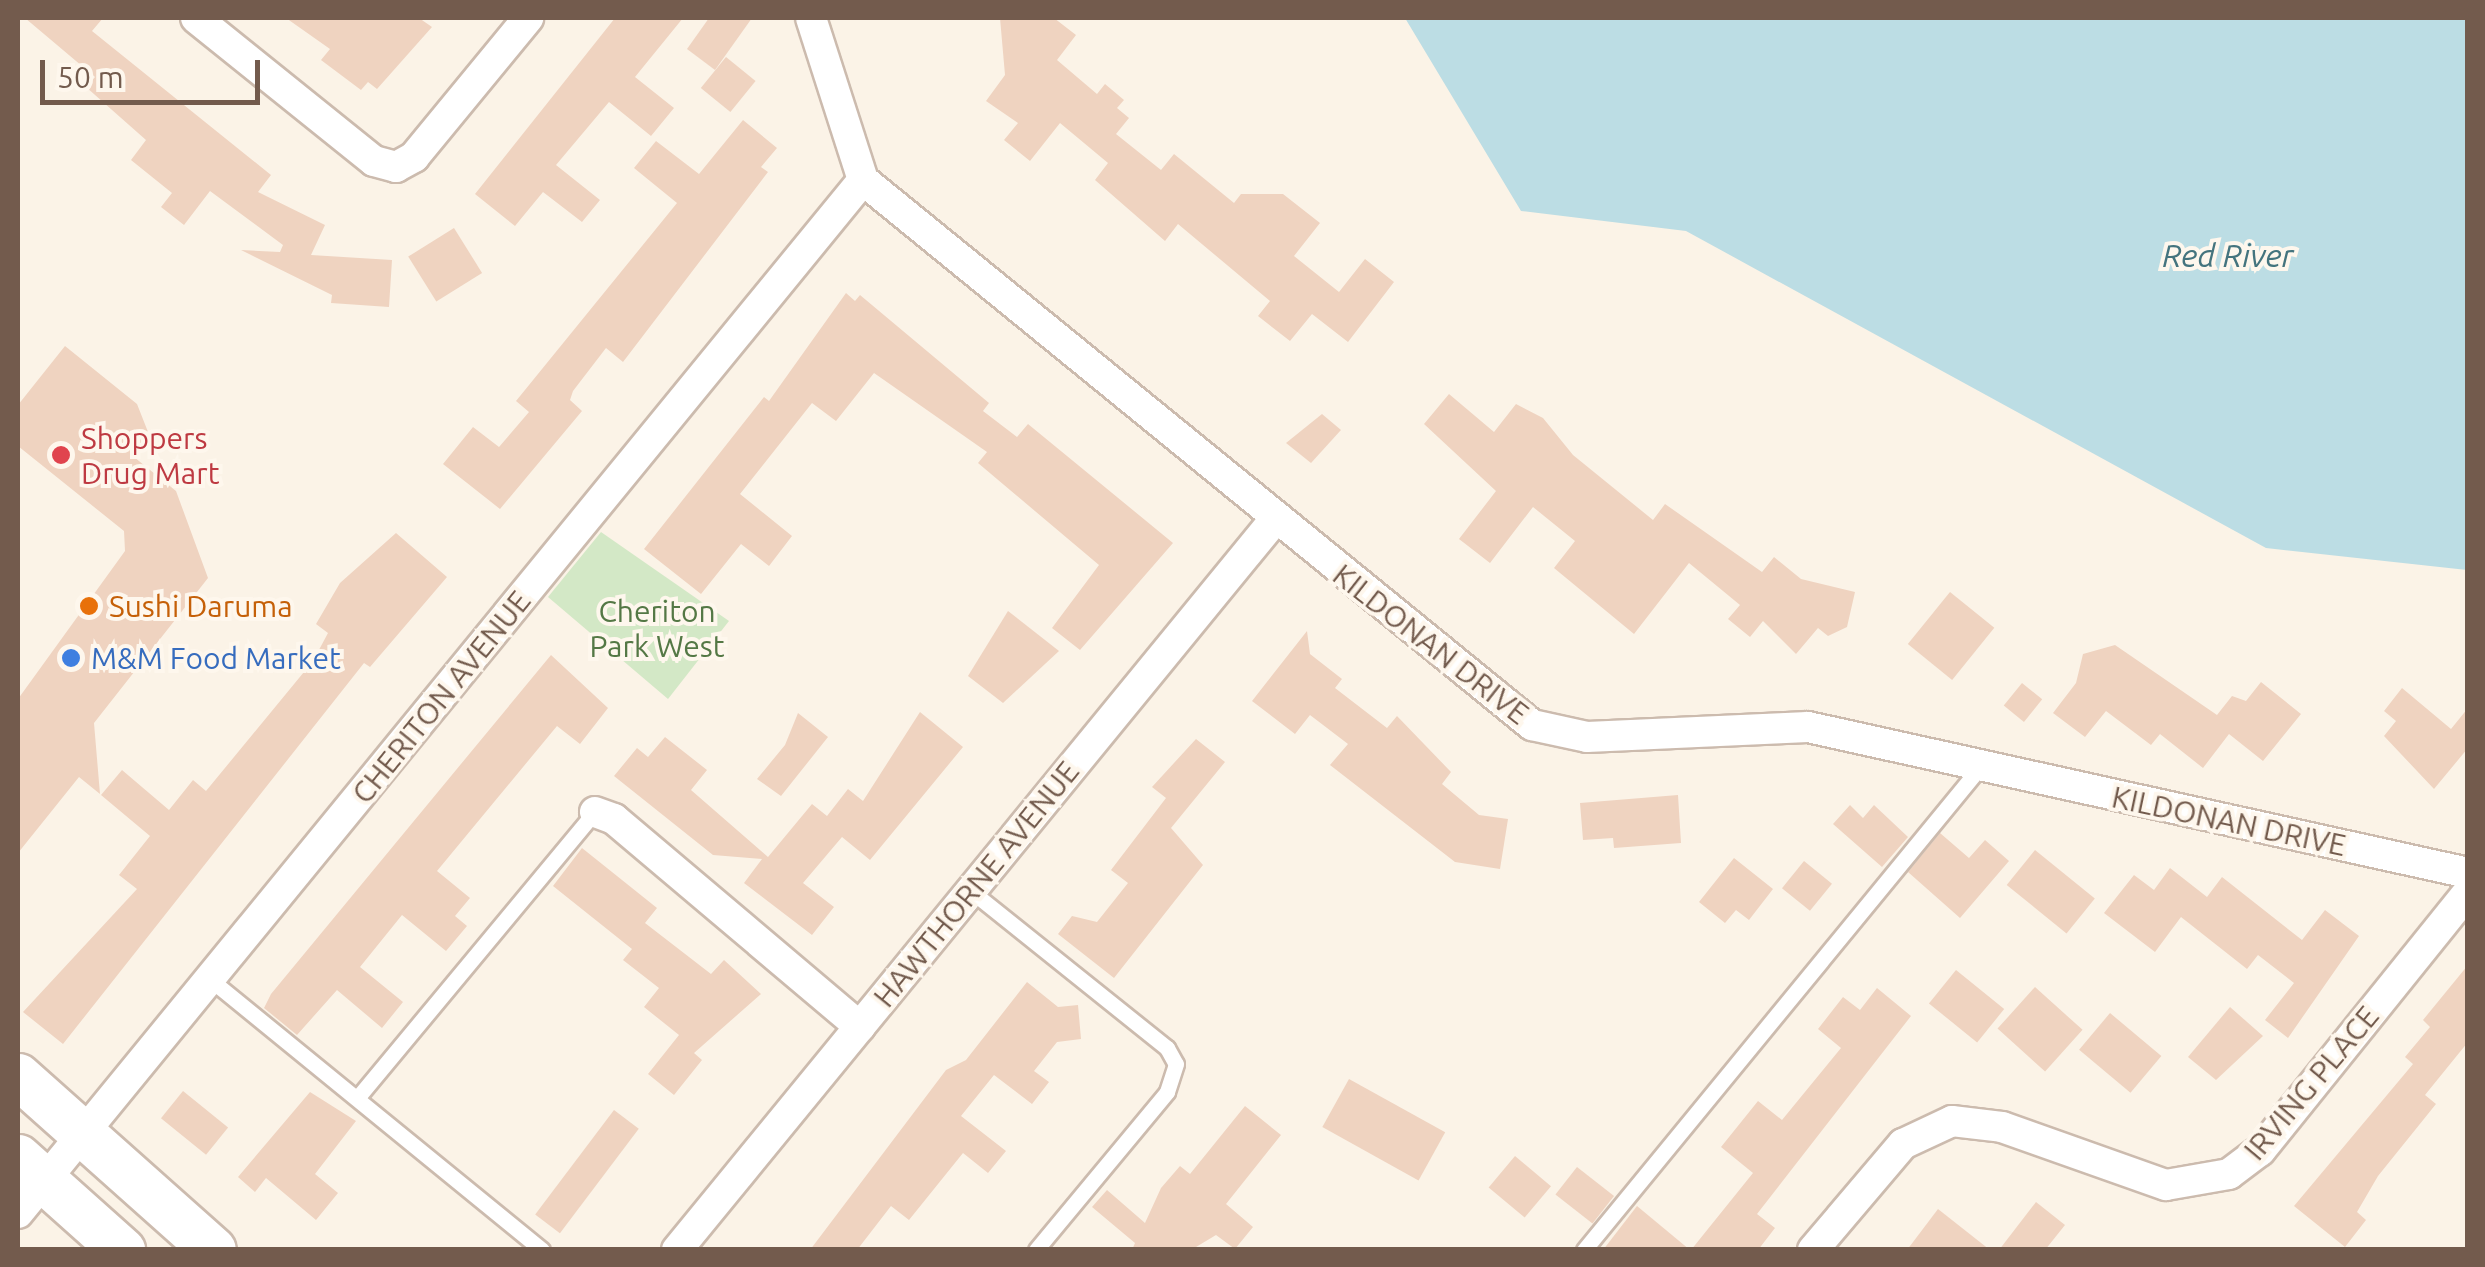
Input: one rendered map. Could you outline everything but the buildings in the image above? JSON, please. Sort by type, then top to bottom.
[{"type":"main road","points":[[18,1076],[212,1250]]},
{"type":"main road","points":[[26,1184],[122,1250]]},
{"type":"street","points":[[196,18],[374,161],[396,167],[414,157],[528,18]]},
{"type":"street","points":[[811,18],[863,180]]},
{"type":"street","name":"KILDONAN DRIVE","points":[[863,180],[1501,705],[1550,732],[1808,727],[2468,873]]},
{"type":"street","name":"CHERITON AVENUE","points":[[26,1184],[82,1132],[211,980],[863,180]]},
{"type":"street","name":"HAWTHORNE AVENUE","points":[[678,1250],[1274,519]]},
{"type":"street","points":[[594,812],[614,818],[860,1027]]},
{"type":"street","name":"IRVING PLACE","points":[[1813,1250],[1904,1144],[1952,1122],[2002,1126],[2166,1185],[2230,1174],[2260,1150],[2468,892]]},
{"type":"lane","points":[[1584,1250],[1980,767]]},
{"type":"lane","points":[[358,1097],[594,812]]},
{"type":"lane","points":[[971,891],[1167,1048],[1176,1064],[1167,1092],[1036,1250]]},
{"type":"lane","points":[[211,980],[542,1250]]},
{"type":"green space","name":"Cheriton Park West","points":[[601,532],[729,621],[668,699],[548,597]]},
{"type":"water","name":"Red River","points":[[1405,18],[2467,18],[2467,570],[2266,548],[1686,231],[1521,211]]},
{"type":"place","name":"Shoppers Drug Mart","points":[[61,455]]},
{"type":"place","name":"Sushi Daruma","points":[[89,606]]},
{"type":"place","name":"M&M Food Market","points":[[71,658]]}]
